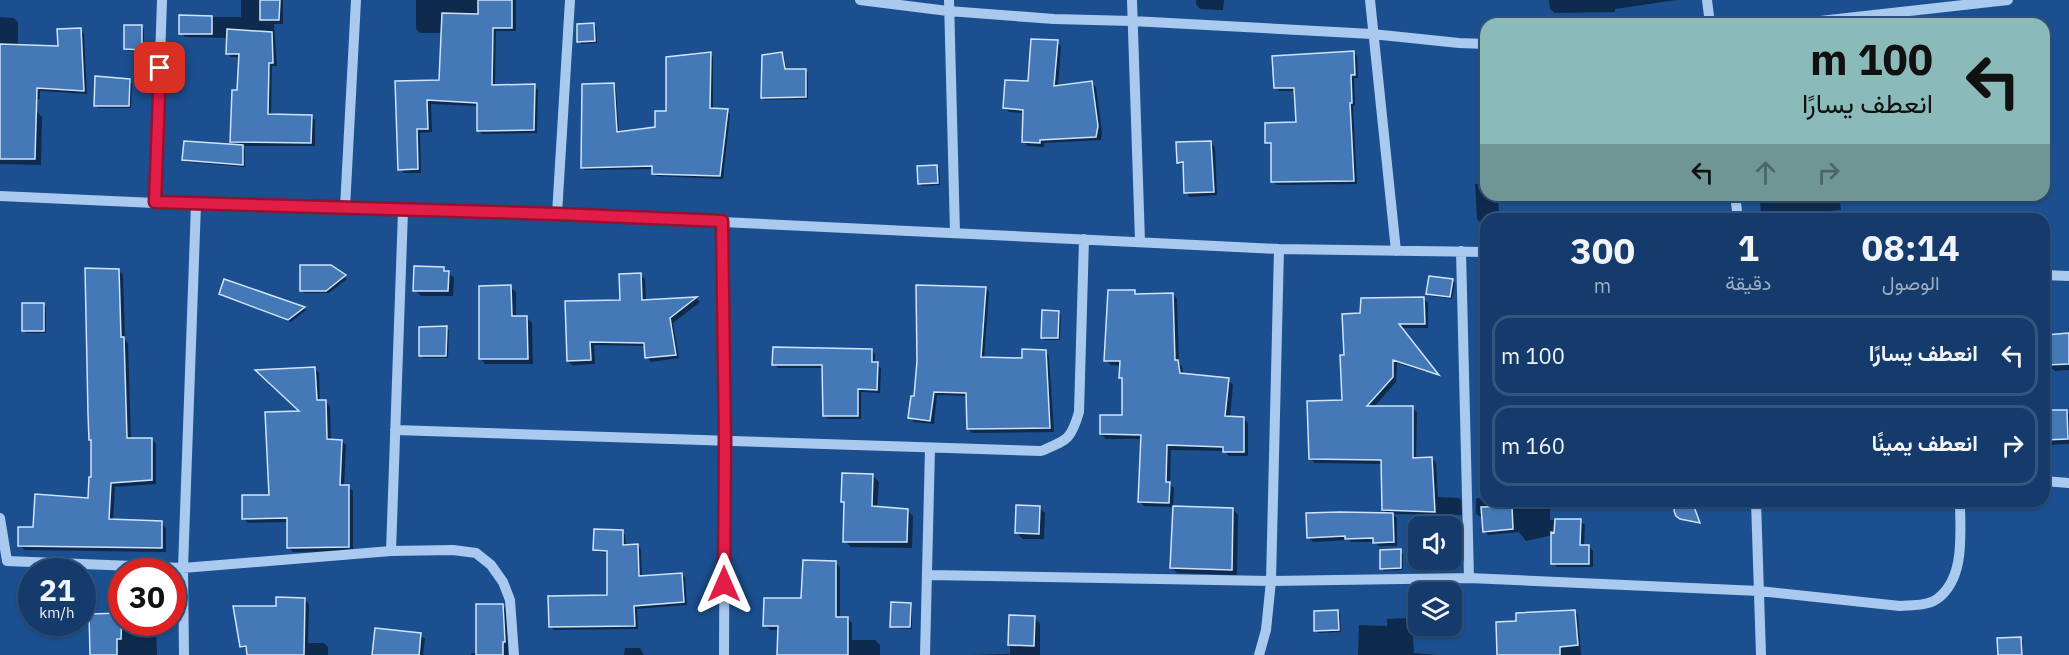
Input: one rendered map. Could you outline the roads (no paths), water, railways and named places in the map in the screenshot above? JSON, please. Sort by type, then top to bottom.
[{"type":"street","points":[[155,202],[162,0]]},
{"type":"street","points":[[345,208],[356,0]]},
{"type":"street","points":[[557,214],[570,0]]},
{"type":"street","points":[[860,0],[949,6],[1054,19],[1372,33],[1480,44]]},
{"type":"street","points":[[1132,0],[1140,242]]},
{"type":"street","points":[[1370,0],[1396,250]]},
{"type":"street","points":[[1707,0],[1709,18]]},
{"type":"street","points":[[1847,18],[2008,0]]},
{"type":"street","points":[[949,6],[955,233]]},
{"type":"street","points":[[0,196],[403,211],[557,214],[1279,249],[1480,252]]},
{"type":"street","points":[[183,558],[196,204]]},
{"type":"street","points":[[391,551],[403,211]]},
{"type":"street","points":[[722,221],[725,441],[724,655]]},
{"type":"street","points":[[395,430],[1041,451],[1060,443],[1073,432],[1079,412],[1084,239]]},
{"type":"street","points":[[1259,655],[1266,630],[1271,581],[1279,249]]},
{"type":"street","points":[[1461,251],[1469,578]]},
{"type":"street","points":[[2050,275],[2069,276]]},
{"type":"street","points":[[925,655],[930,448]]},
{"type":"street","points":[[2050,482],[2069,483]]},
{"type":"street","points":[[1756,507],[1761,655]]},
{"type":"street","points":[[928,575],[1271,581],[1469,578],[1759,591],[1900,606],[1921,605],[1937,600],[1951,583],[1957,565],[1960,507]]},
{"type":"street","points":[[0,518],[7,561],[108,565]]},
{"type":"street","points":[[186,568],[391,551],[453,550],[476,553],[492,565],[503,582],[510,600],[514,655]]},
{"type":"street","points":[[184,636],[184,655]]}]
